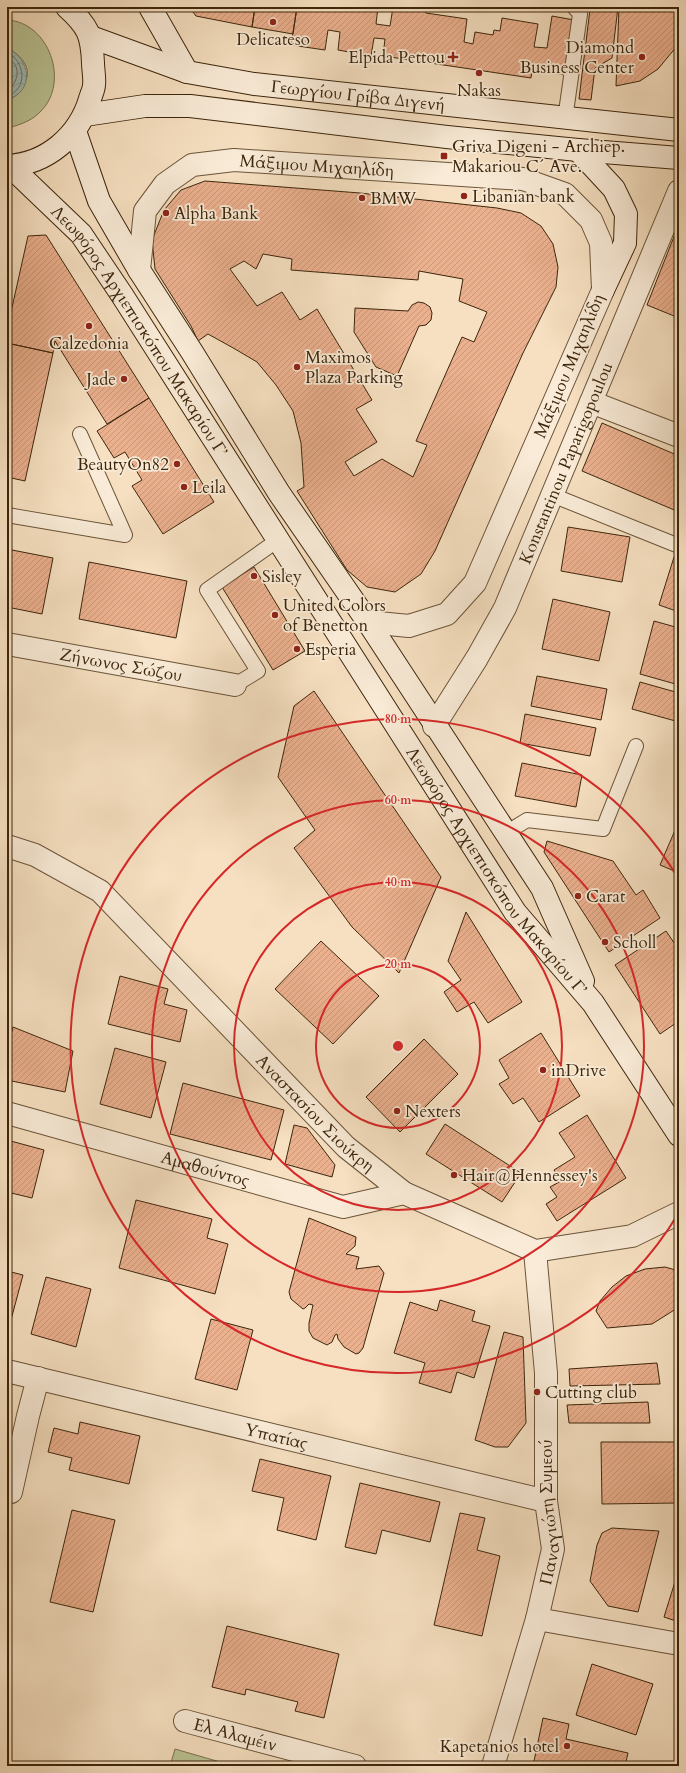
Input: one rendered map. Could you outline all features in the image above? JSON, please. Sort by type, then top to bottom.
[{"type":"street","points":[[8,166],[34,160],[53,150],[80,123],[94,85],[91,37],[80,19],[67,7]]},
{"type":"street","points":[[150,7],[187,72]]},
{"type":"street","name":"Γεωργίου Γρίβα Διγενή","points":[[91,37],[187,72],[254,84],[565,119],[679,130]]},
{"type":"street","name":"Γεωργίου Γρίβα Διγενή","points":[[80,123],[145,106],[190,106],[447,137],[679,158]]},
{"type":"street","name":"Λεωφόρος Αρχιεπισκόπου Μακαρίου Γ’","points":[[80,123],[99,201],[139,270],[192,352],[279,493],[368,622],[434,726],[542,888],[593,1003]]},
{"type":"street","points":[[578,150],[614,189],[626,214],[625,243],[603,290]]},
{"type":"street","name":"Μάξιμου Μιχαηλίδη","points":[[139,270],[145,212],[165,184],[192,165],[234,160],[523,179],[565,194],[592,220],[601,243],[603,290],[475,583],[447,614],[409,626],[368,622]]},
{"type":"street","name":"Λεωφόρος Αρχιεπισκόπου Μακαρίου Γ’","points":[[8,166],[80,234],[122,295],[515,912],[593,1003],[679,1135]]},
{"type":"street","name":"Konstantinou Paparigopoulou","points":[[434,726],[477,658],[505,608],[679,191]]},
{"type":"street","points":[[591,402],[679,436]]},
{"type":"street","name":"Ζήνωνος Σώζου","points":[[7,644],[235,685]]},
{"type":"street","name":"Αναστασίου Σιούκρη","points":[[7,846],[35,855],[100,891],[346,1147],[404,1193],[535,1251]]},
{"type":"street","name":"Αμαθούντος","points":[[7,1113],[343,1207],[404,1193]]},
{"type":"street","points":[[535,1251],[632,1236],[679,1213]]},
{"type":"street","name":"Παναγιώτη Συμεού","points":[[493,1766],[537,1619],[553,1549],[546,1501],[546,1373],[535,1251]]},
{"type":"street","name":"Υπατίας","points":[[7,1371],[546,1501]]},
{"type":"street","points":[[11,1492],[38,1378]]},
{"type":"street","points":[[537,1619],[679,1644]]},
{"type":"street","name":"Ελ Αλαμέιν","points":[[185,1721],[355,1766]]},
{"type":"lane","points":[[565,119],[580,14],[574,7]]},
{"type":"lane","points":[[7,515],[125,535],[80,434]]},
{"type":"lane","points":[[552,495],[679,546]]},
{"type":"lane","points":[[235,685],[258,670],[207,590],[278,540]]},
{"type":"lane","points":[[506,833],[527,820],[603,829],[636,746]]},
{"type":"green space","points":[[7,20],[22,23],[34,31],[44,42],[51,55],[54,70],[54,85],[50,99],[41,111],[30,120],[9,128],[7,128],[7,100],[15,95],[26,80],[27,70],[23,61],[7,48]]},
{"type":"green space","points":[[175,1749],[234,1766],[170,1766]]},
{"type":"water","points":[[7,48],[15,53],[25,67],[26,82],[22,90],[16,96],[7,100]]},
{"type":"building","points":[[189,7],[255,7],[252,27],[196,16]]},
{"type":"building","points":[[255,7],[297,7],[293,34],[252,27]]},
{"type":"building","points":[[297,7],[378,7],[376,24],[390,26],[393,7],[426,7],[426,13],[467,19],[464,42],[473,44],[475,32],[493,35],[494,30],[500,31],[502,18],[538,24],[534,47],[547,48],[552,16],[574,20],[566,75],[532,71],[531,78],[383,56],[385,39],[374,38],[371,56],[338,50],[340,32],[328,30],[325,50],[291,45]]},
{"type":"building","points":[[618,7],[612,58],[595,68],[591,100],[579,99],[590,9]]},
{"type":"building","name":"Diamond Business Center","points":[[619,7],[679,7],[679,39],[677,46],[658,69],[640,81],[616,86]]},
{"type":"building","points":[[205,181],[360,193],[497,208],[521,213],[541,226],[553,244],[558,267],[556,287],[523,353],[435,551],[421,574],[395,592],[367,587],[347,570],[297,491],[304,487],[301,443],[293,411],[276,385],[257,362],[235,349],[208,334],[198,341],[191,326],[155,269],[152,240],[164,210],[181,190]],"holes":[[[263,254],[292,259],[291,270],[418,280],[419,271],[463,279],[459,301],[487,312],[474,342],[462,337],[416,441],[427,445],[413,477],[382,459],[354,476],[345,462],[377,442],[356,409],[372,400],[317,309],[300,320],[282,292],[257,306],[230,269],[244,261],[256,269]]]},
{"type":"building","points":[[679,224],[679,318],[647,305]]},
{"type":"building","points":[[46,235],[149,398],[107,424],[55,341],[53,353],[7,343],[7,330],[28,236]]},
{"type":"building","points":[[418,302],[424,303],[430,307],[432,313],[431,320],[426,325],[419,326],[397,376],[376,367],[354,332],[355,308],[408,311],[412,305]]},
{"type":"building","points":[[7,343],[53,353],[25,481],[7,477]]},
{"type":"building","points":[[149,398],[214,502],[163,534],[132,486],[142,480],[125,452],[114,458],[97,431]]},
{"type":"building","points":[[602,423],[679,456],[679,512],[582,471]]},
{"type":"building","points":[[568,527],[630,537],[622,582],[561,571]]},
{"type":"building","points":[[7,549],[53,558],[42,614],[7,607]]},
{"type":"building","points":[[674,557],[679,559],[679,612],[659,605]]},
{"type":"building","points":[[89,562],[187,581],[176,638],[79,619]]},
{"type":"building","points":[[254,567],[305,651],[273,670],[222,587]]},
{"type":"building","points":[[553,599],[610,612],[599,661],[542,649]]},
{"type":"building","points":[[654,621],[679,628],[679,685],[640,674]]},
{"type":"building","points":[[537,676],[607,689],[601,720],[531,706]]},
{"type":"building","points":[[640,682],[679,693],[679,722],[632,709]]},
{"type":"building","points":[[314,691],[441,877],[399,973],[352,927],[294,848],[315,830],[278,777],[294,706]]},
{"type":"building","points":[[525,714],[596,728],[590,756],[520,743]]},
{"type":"building","points":[[522,763],[582,775],[576,807],[515,796]]},
{"type":"building","points":[[679,821],[679,873],[660,865]]},
{"type":"building","points":[[547,841],[613,861],[636,895],[643,890],[660,918],[609,952],[544,852]]},
{"type":"building","points":[[466,912],[522,1002],[488,1023],[474,1002],[457,1012],[444,992],[461,980],[448,961]]},
{"type":"building","points":[[666,931],[679,950],[679,1021],[660,1034],[615,965]]},
{"type":"building","points":[[321,941],[379,996],[333,1044],[275,989]]},
{"type":"building","points":[[120,976],[168,989],[164,1004],[187,1010],[180,1042],[108,1024]]},
{"type":"building","points":[[13,1027],[73,1051],[65,1092],[7,1080],[7,1048]]},
{"type":"building","points":[[541,1033],[580,1096],[539,1122],[523,1098],[513,1104],[499,1084],[509,1078],[499,1060]]},
{"type":"building","points":[[424,1039],[458,1074],[400,1132],[366,1097]]},
{"type":"building","points":[[115,1048],[166,1062],[151,1118],[100,1104]]},
{"type":"building","points":[[183,1083],[284,1110],[271,1160],[170,1134]]},
{"type":"building","points":[[587,1115],[626,1178],[557,1221],[546,1204],[557,1197],[550,1187],[561,1181],[554,1170],[575,1157],[559,1133]]},
{"type":"building","points":[[445,1124],[521,1173],[502,1202],[426,1154]]},
{"type":"building","points":[[294,1125],[307,1128],[335,1165],[332,1177],[285,1164]]},
{"type":"building","points":[[7,1140],[44,1150],[32,1198],[7,1192]]},
{"type":"building","points":[[136,1200],[212,1219],[207,1238],[228,1244],[215,1294],[119,1268]]},
{"type":"building","points":[[309,1218],[356,1237],[355,1246],[346,1254],[359,1257],[356,1269],[379,1266],[384,1273],[363,1348],[359,1353],[356,1354],[344,1347],[338,1339],[337,1334],[332,1342],[327,1345],[313,1338],[309,1331],[309,1323],[313,1305],[309,1304],[303,1309],[291,1299],[289,1292]]},
{"type":"building","points":[[665,1267],[679,1271],[679,1307],[652,1324],[607,1328],[596,1311],[600,1301],[612,1287],[626,1276],[645,1269]]},
{"type":"building","points":[[7,1271],[23,1275],[8,1331],[7,1330]]},
{"type":"building","points":[[46,1277],[91,1289],[76,1347],[31,1334]]},
{"type":"building","points":[[440,1300],[475,1311],[472,1321],[490,1326],[474,1378],[457,1372],[451,1393],[419,1383],[425,1363],[394,1353],[410,1302],[437,1311]]},
{"type":"building","points":[[211,1319],[253,1330],[237,1390],[195,1379]]},
{"type":"building","points":[[504,1332],[523,1337],[526,1423],[508,1447],[495,1447],[475,1440]]},
{"type":"building","points":[[657,1363],[660,1384],[570,1386],[569,1369]]},
{"type":"building","points":[[648,1402],[650,1423],[569,1423],[567,1405]]},
{"type":"building","points":[[80,1422],[140,1436],[129,1484],[69,1470],[72,1458],[48,1452],[54,1428],[78,1434]]},
{"type":"building","points":[[601,1442],[679,1442],[679,1503],[602,1504]]},
{"type":"building","points":[[260,1459],[331,1476],[316,1540],[277,1530],[284,1498],[252,1491]]},
{"type":"building","points":[[360,1483],[440,1502],[430,1542],[382,1530],[376,1554],[345,1547]]},
{"type":"building","points":[[72,1510],[115,1520],[93,1612],[50,1602]]},
{"type":"building","points":[[460,1513],[485,1518],[477,1550],[500,1556],[482,1636],[434,1625]]},
{"type":"building","points":[[612,1528],[659,1531],[638,1612],[608,1606],[590,1581],[597,1545],[602,1533]]},
{"type":"building","points":[[679,1569],[679,1622],[664,1617]]},
{"type":"building","points":[[227,1626],[339,1654],[324,1718],[295,1711],[298,1702],[246,1689],[245,1695],[212,1687]]},
{"type":"building","points":[[592,1664],[653,1684],[636,1735],[576,1715]]},
{"type":"building","name":"Kapetanios hotel","points":[[543,1718],[569,1724],[566,1739],[628,1753],[625,1766],[533,1766]]},
{"type":"place","name":"Delicateso","points":[[273,22]]},
{"type":"place","name":"Elpida Pettou","points":[[453,57]]},
{"type":"place","name":"Diamond Business Center","points":[[642,57]]},
{"type":"place","name":"Nakas","points":[[479,73]]},
{"type":"place","name":"Griva Digeni - Archiep. Makariou C´ Ave.","points":[[444,156]]},
{"type":"place","name":"Libanian bank","points":[[464,196]]},
{"type":"place","name":"BMW","points":[[362,198]]},
{"type":"place","name":"Alpha Bank","points":[[166,213]]},
{"type":"place","name":"Calzedonia","points":[[89,326]]},
{"type":"place","name":"Maximos Plaza Parking","points":[[297,367]]},
{"type":"place","name":"Jade","points":[[124,379]]},
{"type":"place","name":"BeautyOn82","points":[[177,464]]},
{"type":"place","name":"Leila","points":[[184,487]]},
{"type":"place","name":"Sisley","points":[[254,576]]},
{"type":"place","name":"United Colors of Benetton","points":[[275,615]]},
{"type":"place","name":"Esperia","points":[[297,649]]},
{"type":"place","name":"Carat","points":[[578,896]]},
{"type":"place","name":"Scholl","points":[[605,942]]},
{"type":"place","name":"inDrive","points":[[543,1070]]},
{"type":"place","name":"Nexters","points":[[397,1111]]},
{"type":"place","name":"Hair@Hennessey's","points":[[454,1175]]},
{"type":"place","name":"Cutting club","points":[[537,1392]]},
{"type":"place","name":"Kapetanios hotel","points":[[567,1746]]}]
